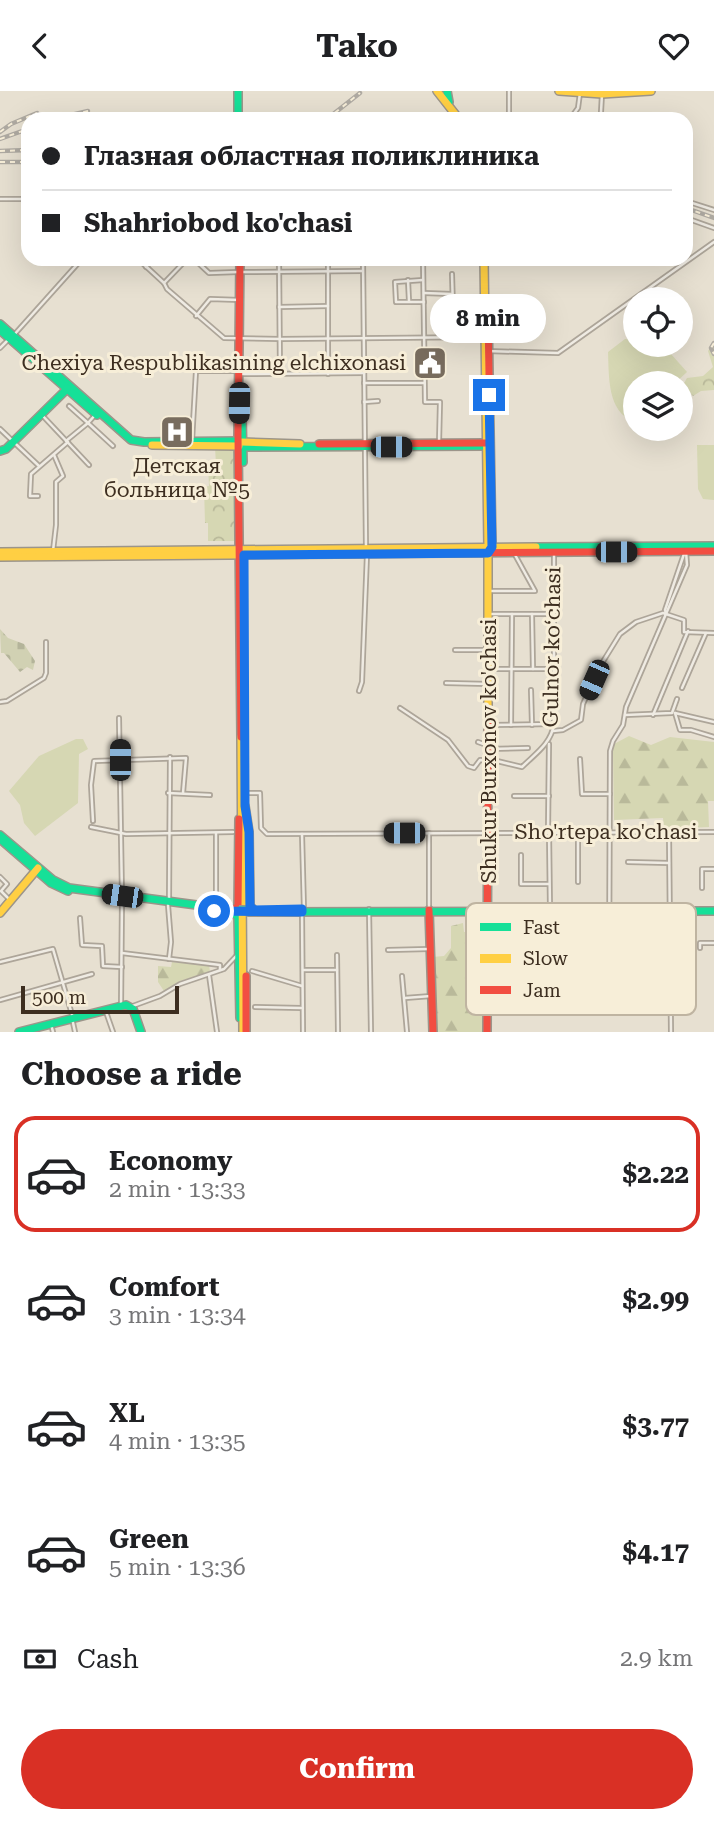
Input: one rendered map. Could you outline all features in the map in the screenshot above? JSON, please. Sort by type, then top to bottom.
[{"type":"main road","points":[[236,91],[236,112]]},
{"type":"main road","points":[[439,91],[456,112]]},
{"type":"main road","points":[[439,91],[456,112]]},
{"type":"main road","points":[[447,91],[449,103]]},
{"type":"main road","points":[[559,91],[602,94],[651,91]]},
{"type":"main road","points":[[242,266],[240,444],[245,720],[243,793]]},
{"type":"main road","name":"Shukur Burxonov ko'chasi","points":[[486,266],[489,748],[484,761],[489,832],[489,903]]},
{"type":"main road","points":[[242,272],[242,339]]},
{"type":"main road","points":[[0,324],[11,337]]},
{"type":"main road","points":[[0,330],[24,348],[124,438],[135,444],[487,444]]},
{"type":"main road","points":[[0,450],[6,449],[69,388]]},
{"type":"main road","points":[[93,410],[131,440],[240,444]]},
{"type":"main road","points":[[366,445],[487,444]]},
{"type":"main road","points":[[489,549],[514,553],[713,548]]},
{"type":"main road","points":[[0,557],[57,553],[489,549],[685,551],[713,548]]},
{"type":"main road","points":[[0,552],[228,555],[242,552]]},
{"type":"main road","points":[[242,552],[244,1031]]},
{"type":"main road","points":[[228,555],[237,559],[241,567]]},
{"type":"main road","points":[[243,806],[249,832],[250,910]]},
{"type":"main road","points":[[243,806],[238,825],[236,960],[239,1012],[244,1031]]},
{"type":"main road","points":[[0,837],[55,882],[69,888],[122,897],[236,911],[466,910]]},
{"type":"main road","points":[[1,910],[37,869]]},
{"type":"main road","points":[[429,910],[433,1032]]},
{"type":"main road","points":[[696,910],[714,910]]},
{"type":"main road","points":[[19,1032],[52,1027],[73,1019],[125,1007],[140,1032]]},
{"type":"main road","points":[[25,1032],[33,1030]]},
{"type":"street","points":[[509,91],[509,112]]},
{"type":"street","points":[[575,112],[580,93]]},
{"type":"street","points":[[601,112],[602,94]]},
{"type":"street","points":[[0,199],[21,199]]},
{"type":"street","points":[[693,203],[714,210]]},
{"type":"street","points":[[693,220],[714,228]]},
{"type":"street","points":[[693,257],[714,242]]},
{"type":"street","points":[[0,348],[76,266]]},
{"type":"street","points":[[164,283],[180,266]]},
{"type":"street","points":[[202,266],[209,272],[363,271]]},
{"type":"street","points":[[279,266],[280,373]]},
{"type":"street","points":[[328,266],[328,374]]},
{"type":"street","points":[[359,691],[363,672],[366,551],[363,266]]},
{"type":"street","points":[[423,266],[425,402],[440,402],[439,443]]},
{"type":"street","points":[[487,351],[558,353],[680,266]]},
{"type":"street","points":[[146,267],[196,316],[224,338],[486,336]]},
{"type":"street","points":[[452,274],[453,308]]},
{"type":"street","points":[[408,280],[409,302]]},
{"type":"street","points":[[423,280],[395,282],[395,300],[424,302]]},
{"type":"street","points":[[424,293],[453,294]]},
{"type":"street","points":[[196,316],[210,299],[240,300]]},
{"type":"street","points":[[279,307],[328,306]]},
{"type":"street","points":[[192,441],[196,371],[364,373]]},
{"type":"street","points":[[364,383],[425,383]]},
{"type":"street","points":[[364,402],[378,401]]},
{"type":"street","points":[[69,406],[113,446]]},
{"type":"street","points":[[38,496],[30,496],[31,476],[88,423],[93,410]]},
{"type":"street","points":[[41,414],[89,465]]},
{"type":"street","points":[[0,429],[39,466]]},
{"type":"street","points":[[54,455],[63,476],[56,482],[57,553]]},
{"type":"street","points":[[610,903],[610,751],[622,728],[626,706],[666,614],[665,610],[685,551]]},
{"type":"street","name":"Gulnor koʻchasi","points":[[549,743],[554,724],[554,552]]},
{"type":"street","points":[[489,591],[535,591],[514,553]]},
{"type":"street","points":[[489,614],[554,614]]},
{"type":"street","points":[[511,725],[512,614]]},
{"type":"street","points":[[532,614],[533,669]]},
{"type":"street","points":[[553,731],[563,730],[581,720],[583,704],[598,670],[620,635],[640,620],[666,614],[684,620],[683,631],[714,633]]},
{"type":"street","points":[[653,715],[688,632]]},
{"type":"street","points":[[682,688],[706,633]]},
{"type":"street","points":[[0,702],[7,701],[44,678],[46,642]]},
{"type":"street","points":[[455,650],[489,650]]},
{"type":"street","points":[[489,669],[554,669]]},
{"type":"street","points":[[446,683],[489,684]]},
{"type":"street","points":[[531,690],[532,725]]},
{"type":"street","points":[[677,699],[674,713],[680,730],[691,730],[714,737]]},
{"type":"street","points":[[400,708],[448,740],[468,767],[474,768],[484,761],[498,761],[522,767],[549,743]]},
{"type":"street","points":[[625,715],[674,713],[714,722]]},
{"type":"street","points":[[119,718],[122,967],[125,1007],[160,996],[180,984],[220,971],[236,960]]},
{"type":"street","points":[[489,725],[554,724]]},
{"type":"street","points":[[478,742],[489,748],[528,748]]},
{"type":"street","points":[[549,743],[550,903]]},
{"type":"street","points":[[481,755],[484,761]]},
{"type":"street","points":[[169,959],[170,757]]},
{"type":"street","points":[[93,821],[93,761],[186,758],[183,793]]},
{"type":"street","points":[[580,759],[582,794],[610,794]]},
{"type":"street","points":[[168,793],[210,795]]},
{"type":"street","name":"Sho'rtepa ko'chasi","points":[[243,793],[260,793],[263,832],[714,832]]},
{"type":"street","points":[[514,796],[548,796]]},
{"type":"street","points":[[92,827],[122,833],[233,832]]},
{"type":"street","points":[[578,832],[578,883]]},
{"type":"street","points":[[669,832],[671,903]]},
{"type":"street","points":[[216,833],[216,910]]},
{"type":"street","points":[[429,833],[429,910]]},
{"type":"street","points":[[302,834],[303,1032]]},
{"type":"street","points":[[521,855],[521,884],[549,884]]},
{"type":"street","points":[[628,862],[669,863]]},
{"type":"street","points":[[702,888],[702,869],[714,869]]},
{"type":"street","points":[[0,877],[7,884],[1,891],[11,901]]},
{"type":"street","points":[[369,911],[370,1032]]},
{"type":"street","points":[[80,918],[82,945],[102,946],[103,965],[122,967]]},
{"type":"street","points":[[700,948],[700,943],[714,943]]},
{"type":"street","points":[[0,962],[53,949],[75,1032]]},
{"type":"street","points":[[388,950],[429,949]]},
{"type":"street","points":[[122,953],[221,965],[220,971]]},
{"type":"street","points":[[337,955],[338,1032]]},
{"type":"street","points":[[211,964],[217,1032]]},
{"type":"street","points":[[303,970],[337,970]]},
{"type":"street","points":[[252,971],[302,986]]},
{"type":"street","points":[[0,1000],[92,974]]},
{"type":"street","points":[[402,976],[407,1032]]},
{"type":"street","points":[[405,998],[431,996]]},
{"type":"street","points":[[256,1007],[302,1008]]},
{"type":"street","points":[[106,1010],[113,1032]]},
{"type":"green space","points":[[623,341],[623,357],[674,357],[686,371],[623,371],[623,415],[611,392],[608,352]]},
{"type":"green space","points":[[714,341],[714,390],[701,391],[693,396],[693,377],[703,376],[713,367],[708,351]]},
{"type":"green space","points":[[697,445],[714,445],[714,500],[703,499],[698,489]]},
{"type":"green space","points":[[215,447],[232,448],[236,451],[238,541],[208,541],[204,487],[209,486],[208,465],[216,465]]},
{"type":"green space","points":[[0,629],[8,638],[24,644],[35,661],[33,670],[27,667],[20,672],[4,653],[1,653]]},
{"type":"green space","points":[[629,736],[651,745],[670,737],[714,742],[714,801],[708,801],[709,827],[664,829],[663,818],[614,820],[614,744]]},
{"type":"green space","points":[[76,739],[83,739],[88,749],[79,754],[78,803],[35,836],[24,823],[20,805],[9,791],[39,756]]},
{"type":"green space","points":[[463,923],[466,932],[466,1015],[484,1015],[484,1032],[435,1032],[432,957],[444,956],[451,948],[451,926]]},
{"type":"green space","points":[[172,962],[209,965],[210,972],[180,981],[164,991],[158,982],[158,966],[171,967]]},
{"type":"railway","points":[[336,112],[360,93]]},
{"type":"railway","points":[[84,112],[88,111]]},
{"type":"railway","points":[[0,132],[21,120]]},
{"type":"railway","points":[[0,139],[21,132]]},
{"type":"railway","points":[[0,151],[21,150]]},
{"type":"railway","points":[[0,162],[21,162]]},
{"type":"railway","points":[[693,210],[714,218]]},
{"type":"railway","points":[[714,343],[711,348],[714,354]]},
{"type":"traffic: fast","points":[[238,91],[238,112]]},
{"type":"traffic: fast","points":[[447,91],[449,102]]},
{"type":"traffic: fast","points":[[0,324],[131,440],[238,441]]},
{"type":"traffic: fast","points":[[0,330],[97,415]]},
{"type":"traffic: fast","points":[[0,451],[6,449],[67,389]]},
{"type":"traffic: fast","points":[[242,416],[243,462]]},
{"type":"traffic: fast","points":[[242,447],[486,446]]},
{"type":"traffic: fast","points":[[536,547],[714,546]]},
{"type":"traffic: fast","points":[[245,806],[249,832],[250,906],[254,910]]},
{"type":"traffic: fast","points":[[0,835],[53,880],[69,888],[234,910]]},
{"type":"traffic: fast","points":[[0,839],[51,883],[68,891]]},
{"type":"traffic: fast","points":[[239,910],[248,910]]},
{"type":"traffic: fast","points":[[696,911],[714,911]]},
{"type":"traffic: fast","points":[[232,912],[238,917],[240,1018]]},
{"type":"traffic: fast","points":[[248,912],[466,912]]},
{"type":"traffic: fast","points":[[19,1032],[126,1005],[133,1009],[141,1032]]},
{"type":"traffic: slow","points":[[437,91],[454,112]]},
{"type":"traffic: slow","points":[[559,91],[602,94],[651,91]]},
{"type":"traffic: slow","points":[[484,266],[488,547]]},
{"type":"traffic: slow","points":[[242,442],[300,444]]},
{"type":"traffic: slow","points":[[152,445],[239,446]]},
{"type":"traffic: slow","points":[[0,552],[536,547]]},
{"type":"traffic: slow","points":[[0,557],[446,553]]},
{"type":"traffic: slow","points":[[488,553],[488,719]]},
{"type":"traffic: slow","points":[[241,737],[243,1032]]},
{"type":"traffic: slow","points":[[0,913],[38,868]]},
{"type":"traffic: jam","points":[[240,266],[238,435],[241,737]]},
{"type":"traffic: jam","points":[[488,316],[492,547]]},
{"type":"traffic: jam","points":[[319,444],[485,443]]},
{"type":"traffic: jam","points":[[446,553],[714,551]]},
{"type":"traffic: jam","points":[[487,903],[488,719]]},
{"type":"traffic: jam","points":[[233,910],[238,906],[239,819]]},
{"type":"traffic: jam","points":[[429,910],[433,1032]]},
{"type":"traffic: jam","points":[[246,976],[246,1032]]},
{"type":"traffic: jam","points":[[487,1015],[487,1032]]},
{"type":"place","name":"Chexiya Respublikasining elchixonasi","points":[[430,363]]},
{"type":"place","name":"Детская больница №5","points":[[177,432]]},
{"type":"route","points":[[214,911],[302,912],[302,909],[254,910],[250,906],[249,832],[245,806],[244,555],[488,553],[492,547],[489,395]]}]
